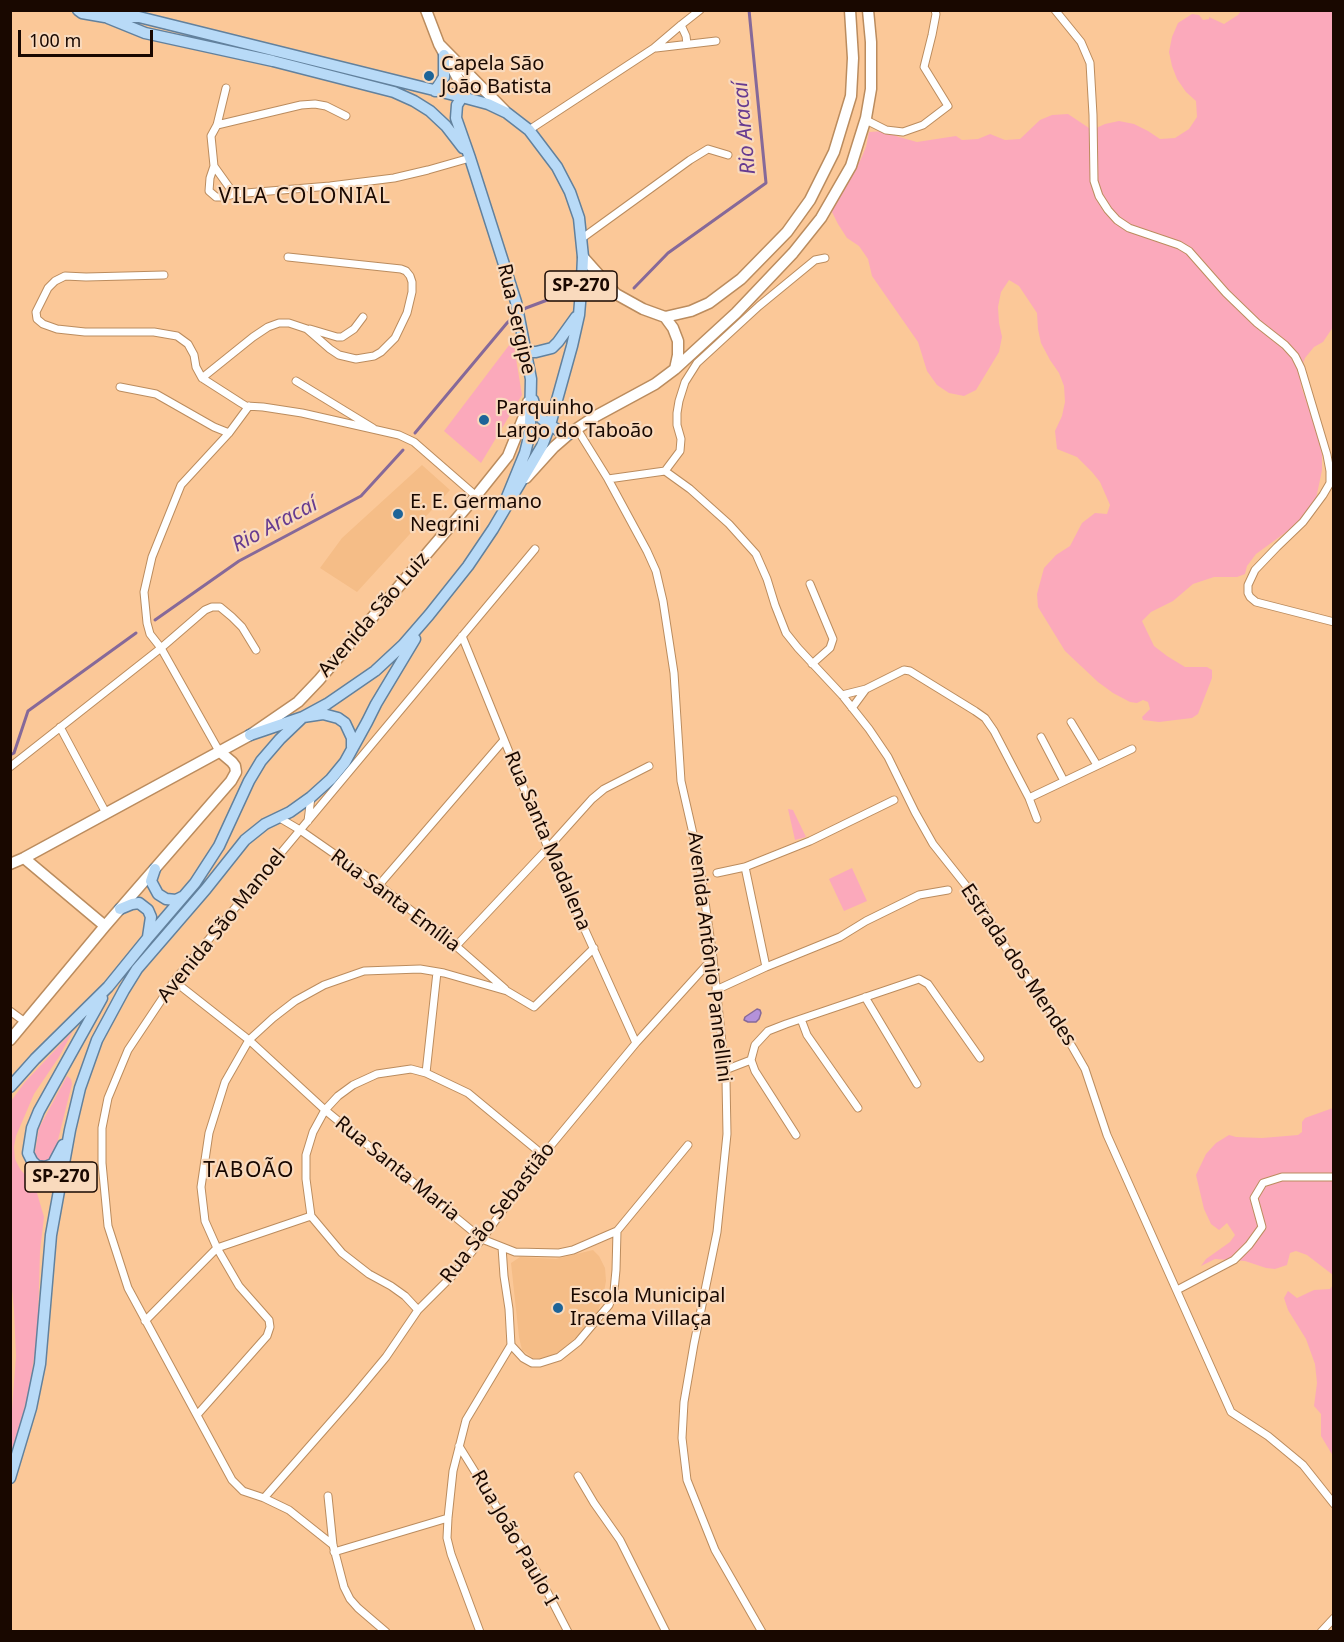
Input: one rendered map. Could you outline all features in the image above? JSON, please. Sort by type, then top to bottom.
[{"type":"main road","name":"SP-270","points":[[10,1087],[108,987],[195,883],[219,846],[249,781],[261,761],[280,739],[303,717],[327,704],[375,671],[403,645],[468,566],[521,483],[542,446],[550,425],[579,315],[583,257],[579,218],[570,192],[557,168],[528,130],[507,113],[488,104],[462,97],[139,17],[105,17],[82,13],[78,10]]},
{"type":"main road","points":[[426,10],[444,55],[461,84],[462,97]]},
{"type":"main road","points":[[583,257],[616,294],[643,309],[665,317],[690,311],[709,303],[741,279],[787,232],[810,200],[834,152],[851,96],[853,58],[850,10]]},
{"type":"main road","points":[[521,483],[554,447],[573,431],[655,384],[675,369],[736,313],[793,253],[821,218],[851,166],[866,120],[871,89],[868,10]]},
{"type":"main road","points":[[105,17],[145,33],[273,61],[394,92],[430,111],[446,126],[470,158]]},
{"type":"main road","points":[[439,44],[507,113]]},
{"type":"main road","points":[[435,91],[444,77],[444,55]]},
{"type":"main road","name":"Rua Sergipe","points":[[462,97],[456,108],[456,118],[516,302],[524,337],[531,390],[531,426],[527,447],[501,515]]},
{"type":"main road","points":[[526,352],[552,348],[579,315]]},
{"type":"main road","points":[[665,317],[678,341],[675,369]]},
{"type":"main road","points":[[531,390],[535,409],[542,419],[559,431],[573,431]]},
{"type":"main road","name":"Avenida São Luiz","points":[[11,865],[250,735],[298,702],[508,456],[525,414],[531,390]]},
{"type":"main road","name":"SP-270","points":[[10,1478],[31,1408],[40,1364],[51,1235],[70,1130],[80,1088],[97,1040],[137,969],[245,840],[266,824],[290,812],[311,797],[331,779],[345,762],[387,683],[429,615]]},
{"type":"main road","points":[[250,735],[303,717],[323,714],[338,718],[345,723],[350,730],[352,747]]},
{"type":"main road","points":[[10,1040],[231,781],[236,772],[235,766],[219,751]]},
{"type":"main road","points":[[24,858],[105,926]]},
{"type":"main road","points":[[155,869],[151,881],[158,894],[166,899],[176,900],[184,896]]},
{"type":"main road","points":[[120,909],[138,903],[148,910],[151,917],[147,939]]},
{"type":"main road","points":[[70,1130],[53,1164],[45,1167],[37,1166],[32,1161],[28,1153],[29,1142],[39,1111],[108,987]]},
{"type":"street","points":[[528,130],[654,48],[700,10]]},
{"type":"street","points":[[866,120],[886,130],[903,132],[923,124],[948,106],[924,67],[935,10]]},
{"type":"street","points":[[1055,10],[1081,42],[1090,63],[1094,181],[1099,196],[1108,210],[1129,228],[1179,244],[1189,251],[1226,293],[1257,323],[1285,345],[1295,356],[1301,368],[1327,454],[1330,483],[1303,522],[1255,570],[1248,585],[1248,593],[1256,602],[1334,622]]},
{"type":"street","points":[[681,25],[687,44]]},
{"type":"street","points":[[654,48],[716,41]]},
{"type":"street","points":[[226,88],[217,124],[211,136],[214,166],[209,191],[216,196],[393,178],[470,158]]},
{"type":"street","points":[[217,124],[308,104],[326,106],[345,116]]},
{"type":"street","points":[[581,239],[690,159],[708,149],[728,155]]},
{"type":"street","points":[[214,166],[234,194]]},
{"type":"street","points":[[288,257],[401,269],[406,271],[412,282],[407,313],[394,338],[374,356],[356,359],[339,355],[330,350],[308,329]]},
{"type":"street","points":[[608,479],[665,471],[680,451],[681,439],[677,425],[679,401],[686,382],[697,363],[759,306],[815,260],[825,258]]},
{"type":"street","points":[[164,275],[86,278],[65,276],[48,288],[36,312],[37,319],[57,329],[85,332],[145,332],[177,336],[188,344],[202,378],[241,403],[302,413],[399,435],[414,442],[476,496]]},
{"type":"street","points":[[202,378],[268,327],[279,323],[289,323],[342,337],[354,329],[363,317]]},
{"type":"street","points":[[296,381],[378,431]]},
{"type":"street","points":[[120,387],[156,394],[214,428],[229,433]]},
{"type":"street","points":[[219,751],[161,648],[150,634],[144,592],[152,557],[181,485],[229,433],[249,406]]},
{"type":"street","name":"Avenida Antônio Pannellini","points":[[573,431],[608,479],[648,551],[656,571],[663,601],[674,673],[681,781],[699,860],[713,958],[725,1070],[727,1134],[718,1222],[684,1402],[682,1438],[687,1480],[715,1550],[762,1632]]},
{"type":"street","name":"Estrada dos Mendes","points":[[665,471],[690,489],[729,524],[756,554],[786,633],[869,729],[888,757],[933,844],[983,907],[996,932],[1041,996],[1073,1048],[1085,1069],[1107,1135],[1231,1412],[1268,1436],[1303,1465],[1334,1504]]},
{"type":"street","name":"Avenida São Manoel","points":[[334,1549],[289,1510],[243,1491],[232,1480],[128,1288],[108,1226],[102,1163],[102,1128],[108,1098],[128,1050],[174,981],[535,549]]},
{"type":"street","points":[[810,584],[833,639],[830,648],[812,664]]},
{"type":"street","points":[[10,767],[161,648],[205,610],[220,607],[232,616],[242,627],[256,650]]},
{"type":"street","name":"Rua Santa Madalena","points":[[462,636],[548,848],[636,1044]]},
{"type":"street","points":[[842,696],[866,689],[904,670],[975,711],[985,718],[994,731],[1029,798],[1037,819]]},
{"type":"street","points":[[852,708],[866,689]]},
{"type":"street","points":[[1071,722],[1097,765]]},
{"type":"street","points":[[60,728],[106,813]]},
{"type":"street","points":[[1041,737],[1064,781]]},
{"type":"street","points":[[379,885],[504,740]]},
{"type":"street","points":[[1029,798],[1132,749]]},
{"type":"street","points":[[456,946],[591,799],[604,789],[649,766]]},
{"type":"street","points":[[308,821],[311,797]]},
{"type":"street","points":[[717,873],[745,867],[810,841],[894,800]]},
{"type":"street","name":"Rua Santa Emília","points":[[278,817],[379,885],[456,946],[507,991]]},
{"type":"street","points":[[745,867],[766,967]]},
{"type":"street","points":[[716,990],[840,937],[866,921],[919,895],[948,890]]},
{"type":"street","points":[[197,1415],[267,1336],[270,1327],[268,1320],[239,1286],[217,1248],[205,1221],[201,1186],[209,1133],[225,1082],[249,1040],[295,1001],[324,985],[364,971],[420,969],[436,972],[507,991],[534,1007],[594,948]]},
{"type":"street","name":"Rua São Sebastião","points":[[264,1498],[386,1358],[418,1311],[455,1273],[543,1155],[636,1044],[713,958]]},
{"type":"street","points":[[426,1073],[436,972]]},
{"type":"street","points":[[796,1135],[755,1071],[751,1060],[755,1045],[768,1031],[914,980],[924,980],[980,1058]]},
{"type":"street","name":"Rua Santa Maria","points":[[174,981],[249,1040],[325,1110],[482,1239],[515,1252],[559,1253],[573,1250],[617,1231],[687,1145]]},
{"type":"street","points":[[866,997],[917,1084]]},
{"type":"street","points":[[10,1011],[25,1023]]},
{"type":"street","points":[[801,1019],[807,1035],[858,1108]]},
{"type":"street","points":[[725,1070],[751,1060]]},
{"type":"street","points":[[418,1311],[405,1296],[369,1274],[342,1253],[311,1216],[306,1179],[306,1155],[312,1132],[325,1110],[353,1085],[377,1074],[411,1069],[426,1073],[468,1093],[543,1155]]},
{"type":"street","points":[[1177,1290],[1234,1260],[1249,1245],[1262,1227],[1254,1198],[1263,1183],[1282,1177],[1334,1177]]},
{"type":"street","points":[[145,1321],[217,1248],[311,1216]]},
{"type":"street","points":[[511,1345],[523,1358],[532,1363],[540,1363],[559,1357],[578,1342],[609,1305],[614,1291],[617,1231]]},
{"type":"street","points":[[480,1632],[451,1554],[447,1538],[448,1518],[453,1471],[466,1420],[511,1345],[502,1247]]},
{"type":"street","name":"Rua João Paulo I","points":[[459,1446],[537,1572],[568,1632]]},
{"type":"street","points":[[579,1476],[594,1503],[620,1540],[666,1632]]},
{"type":"street","points":[[328,1496],[334,1549],[344,1587],[350,1599],[386,1632]]},
{"type":"street","points":[[334,1549],[448,1518]]},
{"type":"street","points":[[1321,1632],[1334,1618]]},
{"type":"shaded area","points":[[1241,11],[1333,11],[1333,327],[1323,342],[1314,347],[1305,358],[1300,372],[1301,386],[1322,455],[1322,470],[1316,499],[1310,511],[1256,554],[1247,566],[1245,574],[1237,577],[1214,577],[1193,584],[1173,601],[1151,612],[1142,621],[1154,646],[1167,656],[1185,667],[1207,667],[1212,670],[1212,678],[1198,714],[1192,718],[1159,722],[1143,720],[1142,717],[1150,709],[1148,702],[1143,700],[1137,703],[1130,702],[1098,682],[1065,651],[1038,607],[1037,594],[1044,568],[1056,555],[1070,546],[1082,523],[1095,513],[1107,514],[1110,505],[1100,482],[1092,472],[1077,457],[1057,449],[1055,431],[1065,402],[1064,386],[1041,343],[1037,313],[1019,286],[1009,280],[1001,292],[998,307],[1002,337],[999,352],[976,390],[964,396],[949,393],[937,385],[927,371],[918,342],[872,276],[868,259],[859,246],[847,238],[832,212],[835,197],[850,171],[860,161],[869,132],[884,131],[917,142],[956,136],[962,140],[978,139],[990,134],[1005,140],[1020,139],[1040,120],[1052,115],[1068,114],[1092,130],[1119,121],[1134,124],[1160,139],[1175,138],[1189,129],[1197,117],[1196,101],[1177,79],[1169,52],[1178,23],[1192,14],[1199,15],[1203,20],[1209,17],[1224,24]]},
{"type":"shaded area","points":[[513,340],[522,395],[481,463],[444,431]]},
{"type":"shaded area","name":"E. E. Germano Negrini","points":[[422,465],[450,490],[357,592],[320,568],[342,538]]},
{"type":"shaded area","points":[[788,809],[793,810],[806,837],[795,840]]},
{"type":"shaded area","points":[[852,868],[867,901],[844,911],[829,879]]},
{"type":"shaded area","points":[[757,1009],[761,1013],[756,1022],[744,1020],[745,1017]]},
{"type":"shaded area","points":[[73,1031],[34,1094],[16,1136],[14,1147],[15,1159],[20,1169],[35,1186],[44,1217],[35,1352],[29,1389],[11,1460],[11,1422],[16,1356],[10,1268],[11,1101],[25,1082]]},
{"type":"shaded area","points":[[67,1076],[71,1079],[72,1084],[56,1148],[47,1161],[41,1162],[36,1158],[35,1152],[39,1128]]},
{"type":"shaded area","points":[[1333,1108],[1333,1275],[1307,1255],[1296,1251],[1290,1253],[1287,1265],[1275,1269],[1245,1261],[1215,1259],[1201,1266],[1206,1259],[1230,1242],[1235,1235],[1227,1223],[1219,1230],[1211,1224],[1204,1209],[1196,1175],[1206,1154],[1216,1143],[1229,1135],[1262,1138],[1298,1135],[1302,1132],[1302,1122],[1305,1118]]},
{"type":"shaded area","name":"Escola Municipal Iracema Villaça","points":[[593,1250],[605,1268],[606,1281],[597,1314],[587,1328],[560,1351],[544,1359],[533,1358],[522,1350],[511,1263],[520,1257],[556,1259]]},
{"type":"shaded area","points":[[1333,1285],[1333,1456],[1321,1436],[1321,1414],[1314,1406],[1317,1383],[1315,1364],[1306,1339],[1288,1310],[1284,1298],[1288,1291],[1297,1298],[1314,1290],[1330,1289]]},
{"type":"waterway","name":"Rio Aracaí","points":[[634,288],[668,253],[766,183],[749,10]]},
{"type":"waterway","name":"Rio Aracaí","points":[[520,312],[558,296]]},
{"type":"waterway","name":"Rio Aracaí","points":[[591,297],[606,298]]},
{"type":"waterway","name":"Rio Aracaí","points":[[415,433],[515,316]]},
{"type":"waterway","name":"Rio Aracaí","points":[[155,620],[239,561],[361,496],[403,450]]},
{"type":"waterway","name":"Rio Aracaí","points":[[10,755],[14,753],[28,711],[136,633]]},
{"type":"place","name":"Capela São João Batista","points":[[429,76]]},
{"type":"place","name":"Parquinho Largo do Taboão","points":[[484,420]]},
{"type":"place","name":"E. E. Germano Negrini","points":[[398,514]]},
{"type":"place","name":"Escola Municipal Iracema Villaça","points":[[558,1308]]},
{"type":"district","name":"VILA COLONIAL","points":[[305,197]]},
{"type":"district","name":"TABOÃO","points":[[249,1171]]}]
